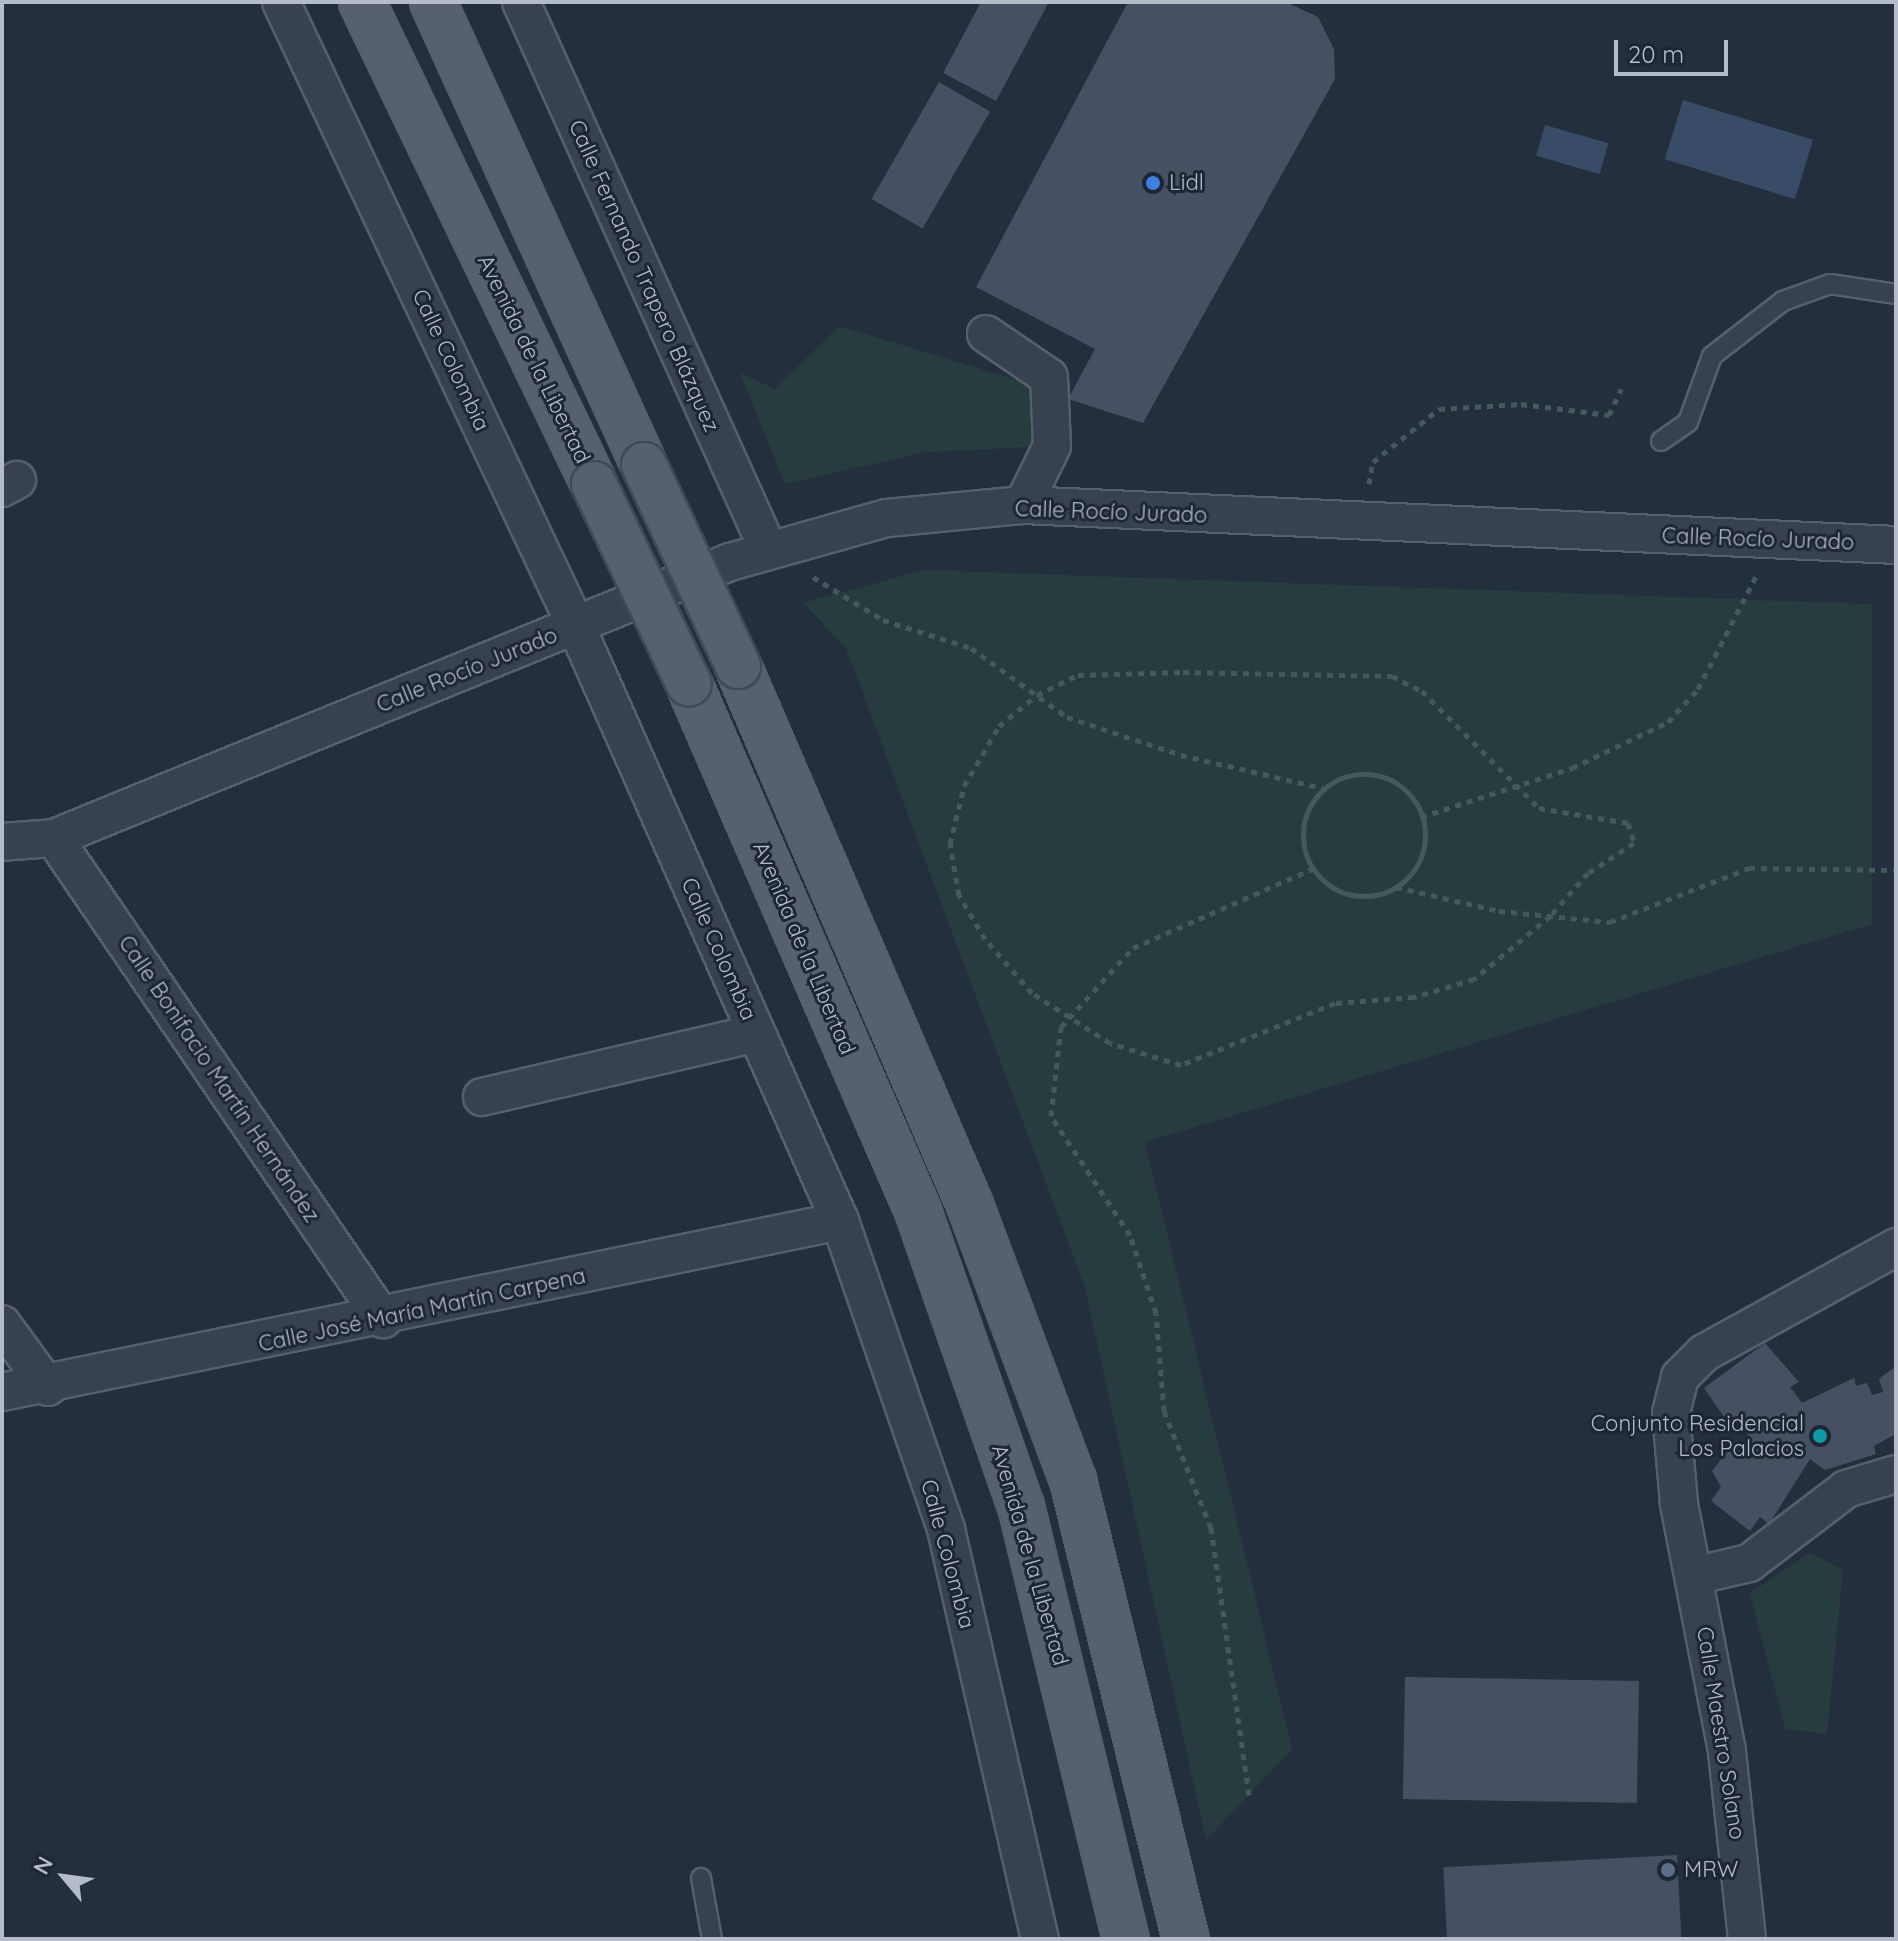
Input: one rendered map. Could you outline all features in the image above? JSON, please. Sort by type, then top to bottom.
[{"type":"main road","name":"Avenida de la Libertad","points":[[362,2],[689,684],[918,1211],[1021,1506],[1126,1939]]},
{"type":"main road","points":[[433,2],[738,666],[970,1205],[1073,1480],[1186,1939]]},
{"type":"street","name":"Calle Colombia","points":[[281,2],[576,626],[840,1221],[946,1529],[1040,1939]]},
{"type":"street","name":"Calle Fernando Trapero Blázquez","points":[[521,2],[768,549]]},
{"type":"street","points":[[986,334],[1049,377],[1052,446],[1023,505]]},
{"type":"street","name":"Calle Rocío Jurado","points":[[2,842],[54,838],[768,549],[887,518],[1023,505],[1363,524],[1896,545]]},
{"type":"street","name":"Calle Bonifacio Martín Hernández","points":[[54,838],[383,1319]]},
{"type":"street","points":[[482,1097],[756,1033]]},
{"type":"street","name":"Calle José María Martín Carpena","points":[[2,1392],[48,1387],[383,1319],[840,1221]]},
{"type":"street","name":"Calle Maestro Solano","points":[[1747,1939],[1727,1751],[1671,1455],[1680,1377],[1763,1315],[1896,1247]]},
{"type":"street","points":[[2,1324],[48,1387]]},
{"type":"street","points":[[1694,1576],[1749,1563],[1846,1489],[1896,1474]]},
{"type":"lane","points":[[1661,441],[1688,422],[1712,356],[1783,301],[1830,284],[1896,294]]},
{"type":"lane","points":[[701,1878],[712,1939]]},
{"type":"path","points":[[1363,524],[1373,462],[1439,409],[1521,404],[1609,415],[1621,389]]},
{"type":"path","points":[[1421,817],[1520,785],[1668,722],[1698,689],[1757,586],[1756,539]]},
{"type":"path","points":[[768,549],[883,620],[971,648],[1067,717],[1167,751],[1323,788]]},
{"type":"path","points":[[1078,675],[1392,676],[1422,691],[1520,785],[1539,808],[1628,823],[1634,843],[1588,873],[1550,916],[1474,979],[1414,997],[1335,1003],[1181,1065],[1110,1043],[1032,993],[985,939],[959,895],[950,844],[964,786],[999,726],[1037,695],[1078,675]]},
{"type":"path","points":[[1396,887],[1422,856],[1421,817],[1389,778],[1341,777],[1323,788],[1301,833],[1312,869],[1352,896],[1396,887],[1417,897],[1610,922],[1749,868],[1896,870]]},
{"type":"path","points":[[1249,1795],[1211,1528],[1164,1411],[1156,1313],[1130,1235],[1051,1116],[1061,1027],[1133,948],[1312,869]]},
{"type":"green space","points":[[839,326],[1050,390],[1052,446],[927,452],[785,484],[740,373],[775,389]]},
{"type":"green space","points":[[924,570],[1872,604],[1872,924],[1145,1142],[1292,1749],[1206,1840],[1085,1288],[846,648],[803,603]]},
{"type":"green space","points":[[1810,1553],[1843,1570],[1827,1734],[1785,1729],[1750,1593]]},
{"type":"water","points":[[1683,100],[1813,140],[1795,199],[1665,159]]},
{"type":"water","points":[[1545,125],[1608,143],[1600,174],[1536,156]]},
{"type":"building","points":[[981,2],[1049,2],[996,101],[943,73]]},
{"type":"building","name":"Lidl","points":[[1128,2],[1286,2],[1318,17],[1334,49],[1335,79],[1143,423],[1068,399],[1095,349],[976,287]]},
{"type":"building","points":[[939,82],[990,112],[923,228],[872,199]]},
{"type":"building","name":"Conjunto Residencial Los Palacios","points":[[1765,1343],[1799,1382],[1790,1387],[1802,1403],[1854,1378],[1856,1386],[1867,1383],[1872,1395],[1883,1392],[1879,1379],[1896,1366],[1896,1434],[1874,1446],[1876,1454],[1825,1470],[1810,1459],[1769,1524],[1760,1517],[1750,1531],[1711,1501],[1721,1487],[1712,1471],[1731,1447],[1740,1452],[1750,1438],[1739,1422],[1731,1427],[1704,1388]]},
{"type":"building","points":[[1405,1677],[1639,1681],[1637,1803],[1403,1799]]},
{"type":"building","points":[[1677,1855],[1681,1939],[1447,1939],[1443,1867]]},
{"type":"place","name":"Lidl","points":[[1153,183]]},
{"type":"place","name":"Conjunto Residencial Los Palacios","points":[[1820,1436]]},
{"type":"place","name":"MRW","points":[[1668,1870]]}]
